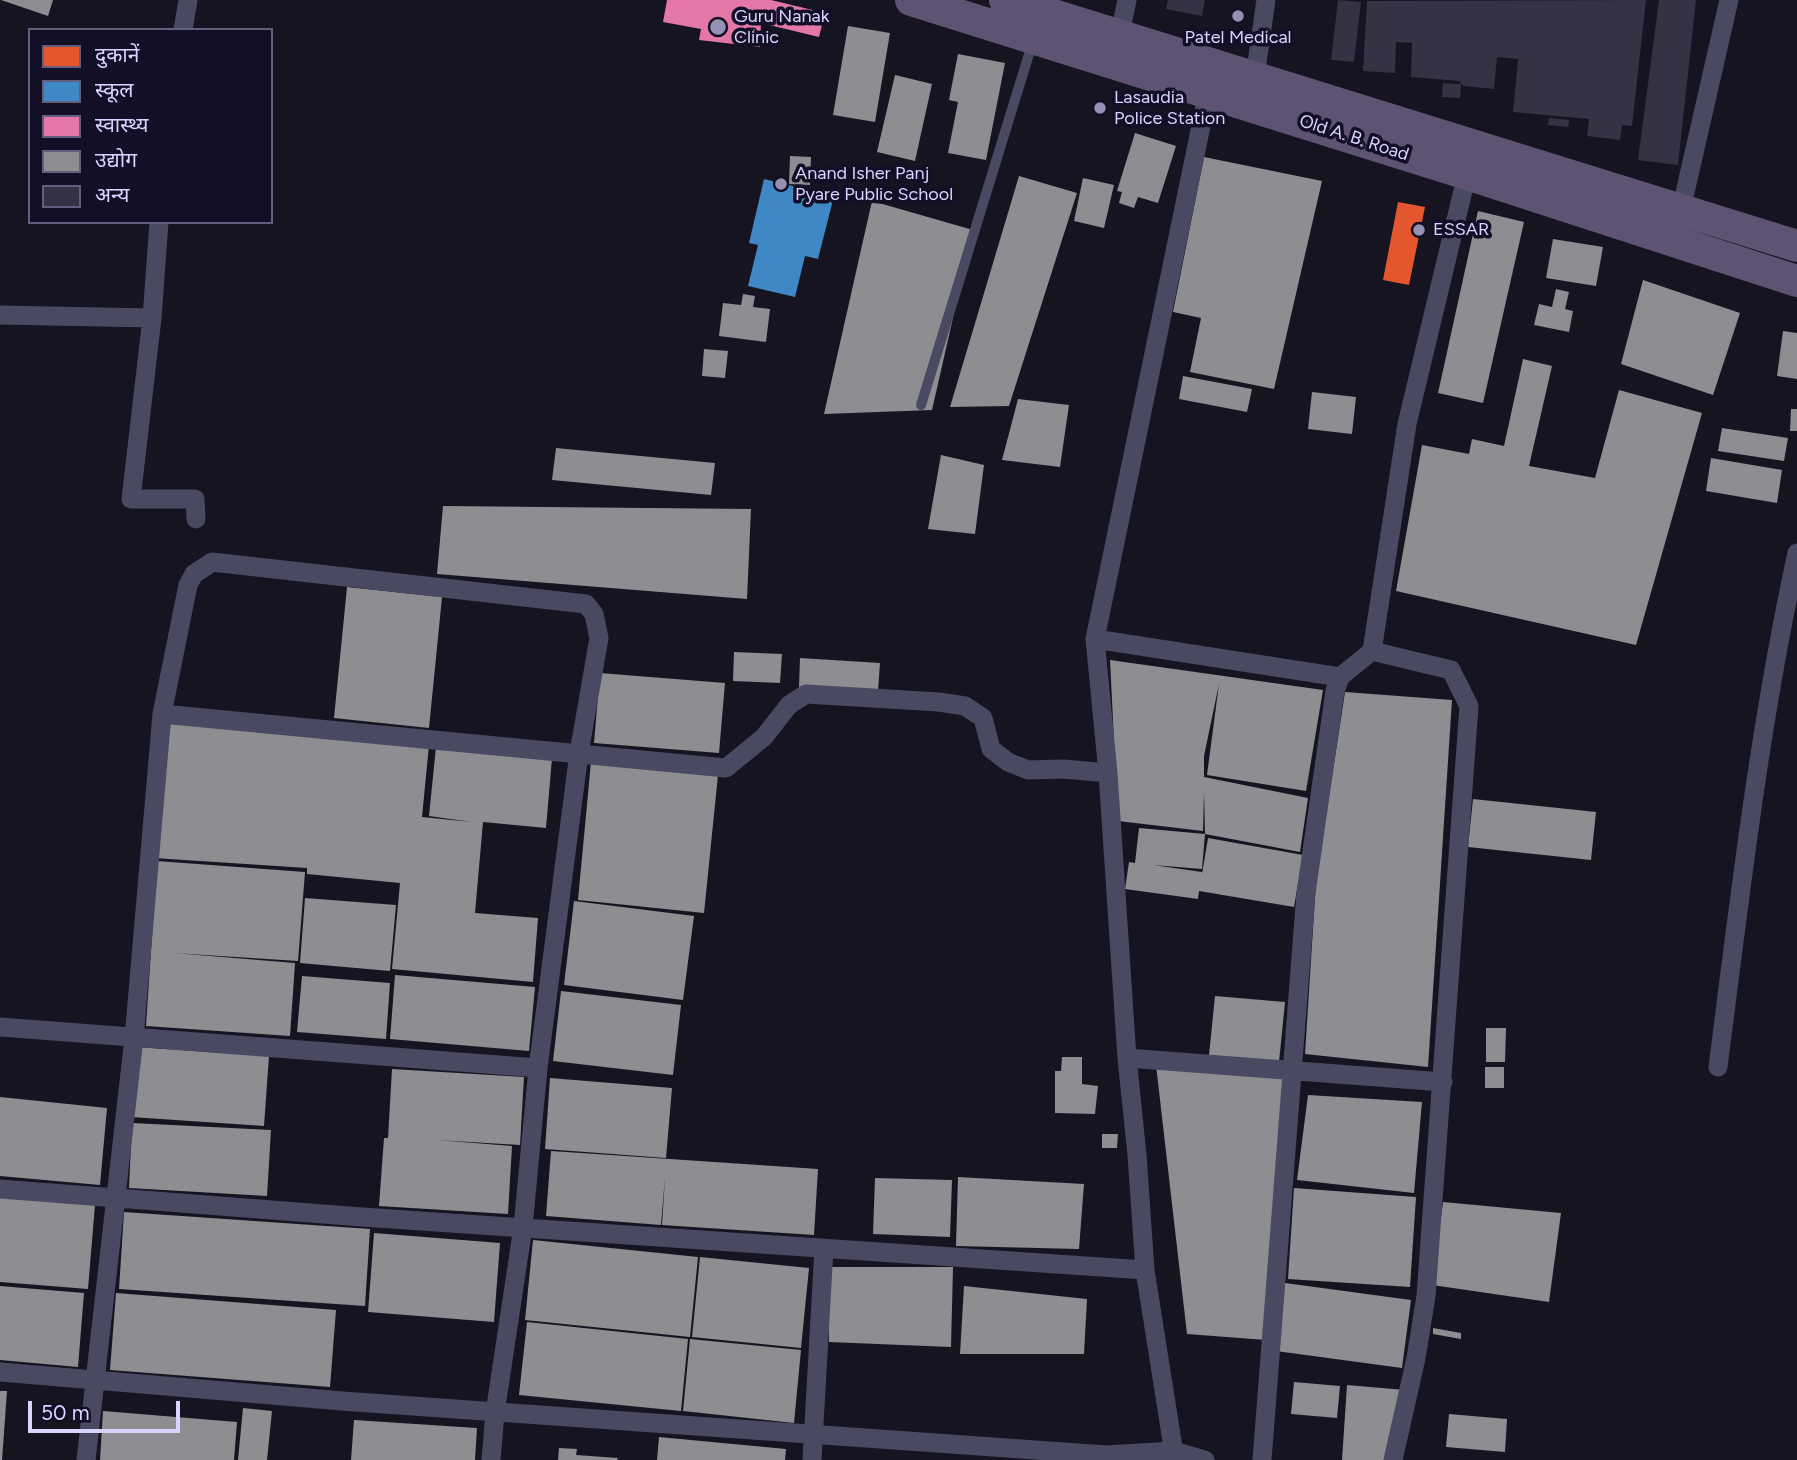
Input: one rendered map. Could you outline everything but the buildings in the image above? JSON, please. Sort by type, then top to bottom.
[{"type":"main road","name":"Old A. B. Road","points":[[911,0],[1467,174],[1797,281]]},
{"type":"main road","name":"Old A. B. Road","points":[[1013,1],[1797,246]]},
{"type":"street","points":[[183,28],[188,0]]},
{"type":"street","points":[[1120,34],[1127,0]]},
{"type":"street","points":[[1255,77],[1266,0]]},
{"type":"street","points":[[1681,210],[1729,0]]},
{"type":"street","points":[[1175,1456],[1145,1270],[1138,1155],[1127,1058],[1108,773],[1095,639],[1208,92]]},
{"type":"street","points":[[1262,1460],[1306,893],[1324,758],[1335,691],[1340,677],[1372,651],[1407,424],[1467,174]]},
{"type":"street","points":[[159,224],[152,318],[131,499],[195,499],[196,519]]},
{"type":"street","points":[[0,315],[152,318]]},
{"type":"street","points":[[1718,1067],[1748,835],[1783,616],[1797,553]]},
{"type":"street","points":[[86,1460],[134,1038],[162,715],[188,585],[194,574],[212,562],[586,604],[594,614],[599,638],[579,753],[538,1068],[523,1227],[495,1413],[491,1460]]},
{"type":"street","points":[[1095,639],[1340,677]]},
{"type":"street","points":[[1372,651],[1451,670],[1469,706],[1426,1296],[1416,1358],[1393,1460]]},
{"type":"street","points":[[162,715],[726,768],[764,737],[789,705],[806,694],[837,695],[965,706],[983,718],[991,749],[1008,762],[1028,770],[1064,769],[1108,773]]},
{"type":"street","points":[[0,1027],[538,1068]]},
{"type":"street","points":[[1127,1058],[1443,1082]]},
{"type":"street","points":[[0,1189],[362,1217],[1145,1270]]},
{"type":"street","points":[[812,1460],[824,1248]]},
{"type":"street","points":[[0,1371],[495,1413],[1106,1458],[1175,1456],[1205,1460]]},
{"type":"lane","points":[[921,405],[1034,38]]},
{"type":"place","name":"Patel Medical","points":[[1238,16]]},
{"type":"place","name":"Guru Nanak Clinic","points":[[718,27]]},
{"type":"place","name":"Lasaudia Police Station","points":[[1100,108]]},
{"type":"place","name":"Anand Isher Panj Pyare Public School","points":[[781,184]]},
{"type":"place","name":"ESSAR","points":[[1419,230]]}]
